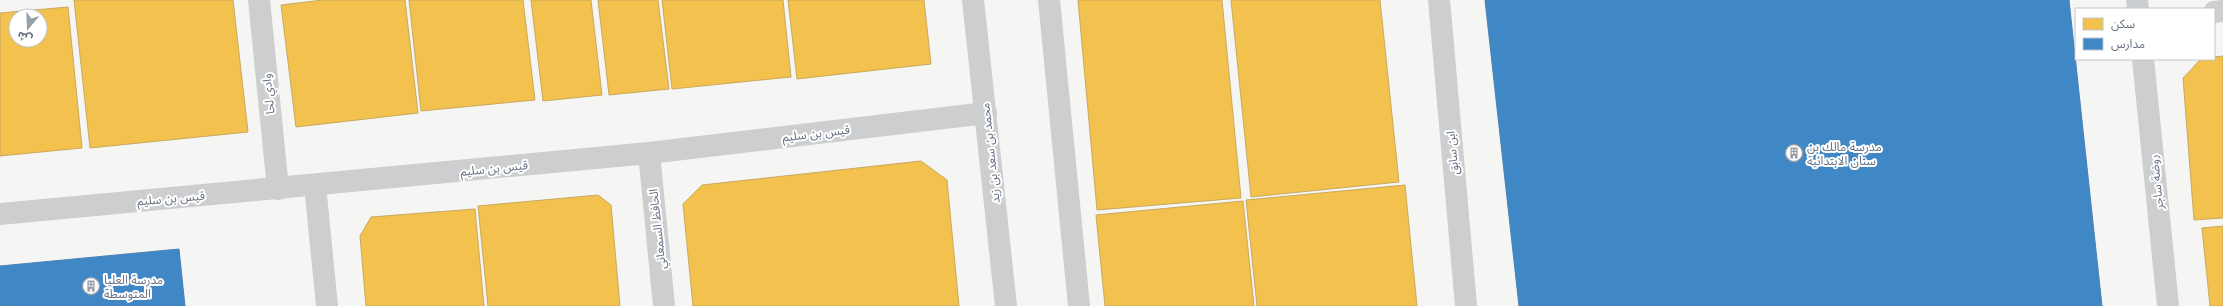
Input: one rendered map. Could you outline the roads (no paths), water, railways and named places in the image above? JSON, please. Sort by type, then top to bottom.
[{"type":"street","name":"وادي لحا","points":[[259,0],[278,189]]},
{"type":"street","name":"محمد بن سعد بن زيد","points":[[973,0],[1006,306]]},
{"type":"street","points":[[1049,0],[1078,306]]},
{"type":"street","name":"ابن سابق","points":[[1439,0],[1466,306]]},
{"type":"street","name":"روضة ساجر","points":[[2143,60],[2168,306]]},
{"type":"street","name":"قيس بن سليم","points":[[0,214],[278,189],[649,152],[986,113]]},
{"type":"street","name":"الحافظ السمعاني","points":[[649,152],[664,306]]},
{"type":"street","points":[[315,185],[327,306]]},
{"type":"place","name":"مدرسة مالك بن سنان الابتدائية","points":[[1794,153]]},
{"type":"place","name":"مدرسة العليا المتوسطة","points":[[91,286]]}]
